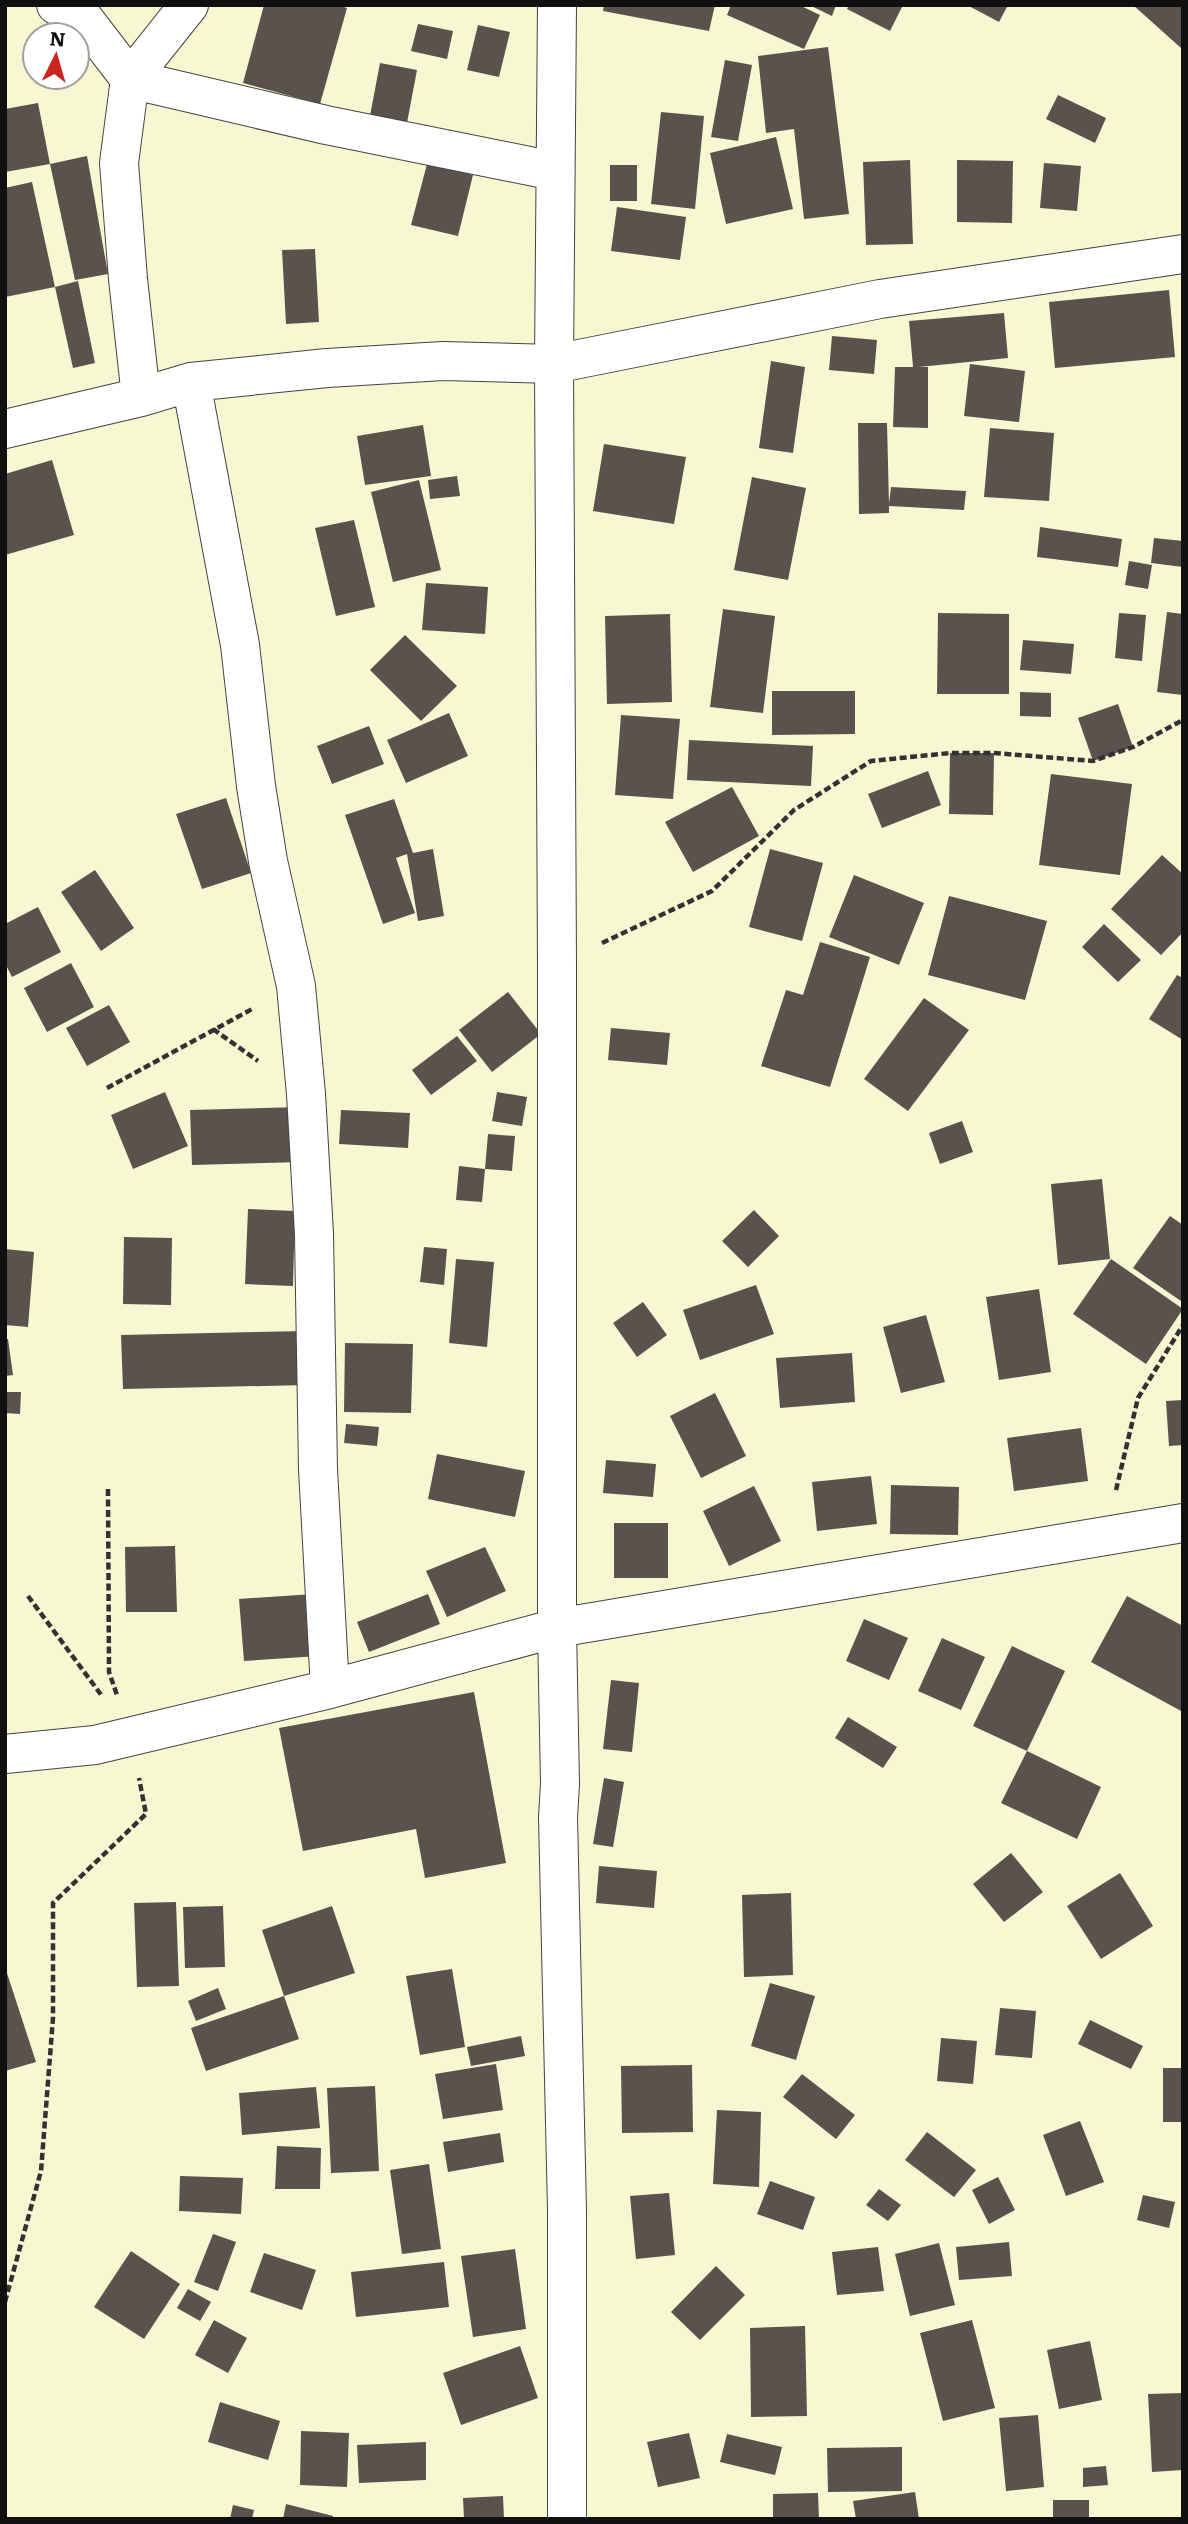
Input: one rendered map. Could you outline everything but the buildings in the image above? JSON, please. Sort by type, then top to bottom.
[{"type":"street","points":[[56,5],[84,19],[130,79],[326,125],[555,171]]},
{"type":"street","points":[[141,397],[119,163],[130,79],[189,5]]},
{"type":"street","points":[[556,5],[554,364],[557,1628],[560,1784],[558,1817],[567,2210],[567,2519]]},
{"type":"street","points":[[5,429],[141,397],[191,382],[327,368],[443,361],[554,364],[880,299],[1183,254]]},
{"type":"street","points":[[191,382],[240,645],[264,836],[296,985],[306,1094],[314,1234],[318,1469],[330,1689]]},
{"type":"street","points":[[5,1754],[96,1745],[330,1689],[557,1628],[1183,1523]]},
{"type":"path","points":[[557,964],[712,891],[794,810],[872,761],[950,753],[994,753],[1093,761],[1133,747],[1183,720]]},
{"type":"path","points":[[107,1088],[296,985]]},
{"type":"path","points":[[1105,1535],[1138,1398],[1183,1325]]},
{"type":"path","points":[[5,2302],[41,2171],[53,2018],[53,1903],[145,1814],[131,1736],[109,1672],[108,1489]]},
{"type":"path","points":[[28,1596],[131,1736]]},
{"type":"green space","points":[[5,5],[1183,5],[1183,2519],[5,2519]]}]
